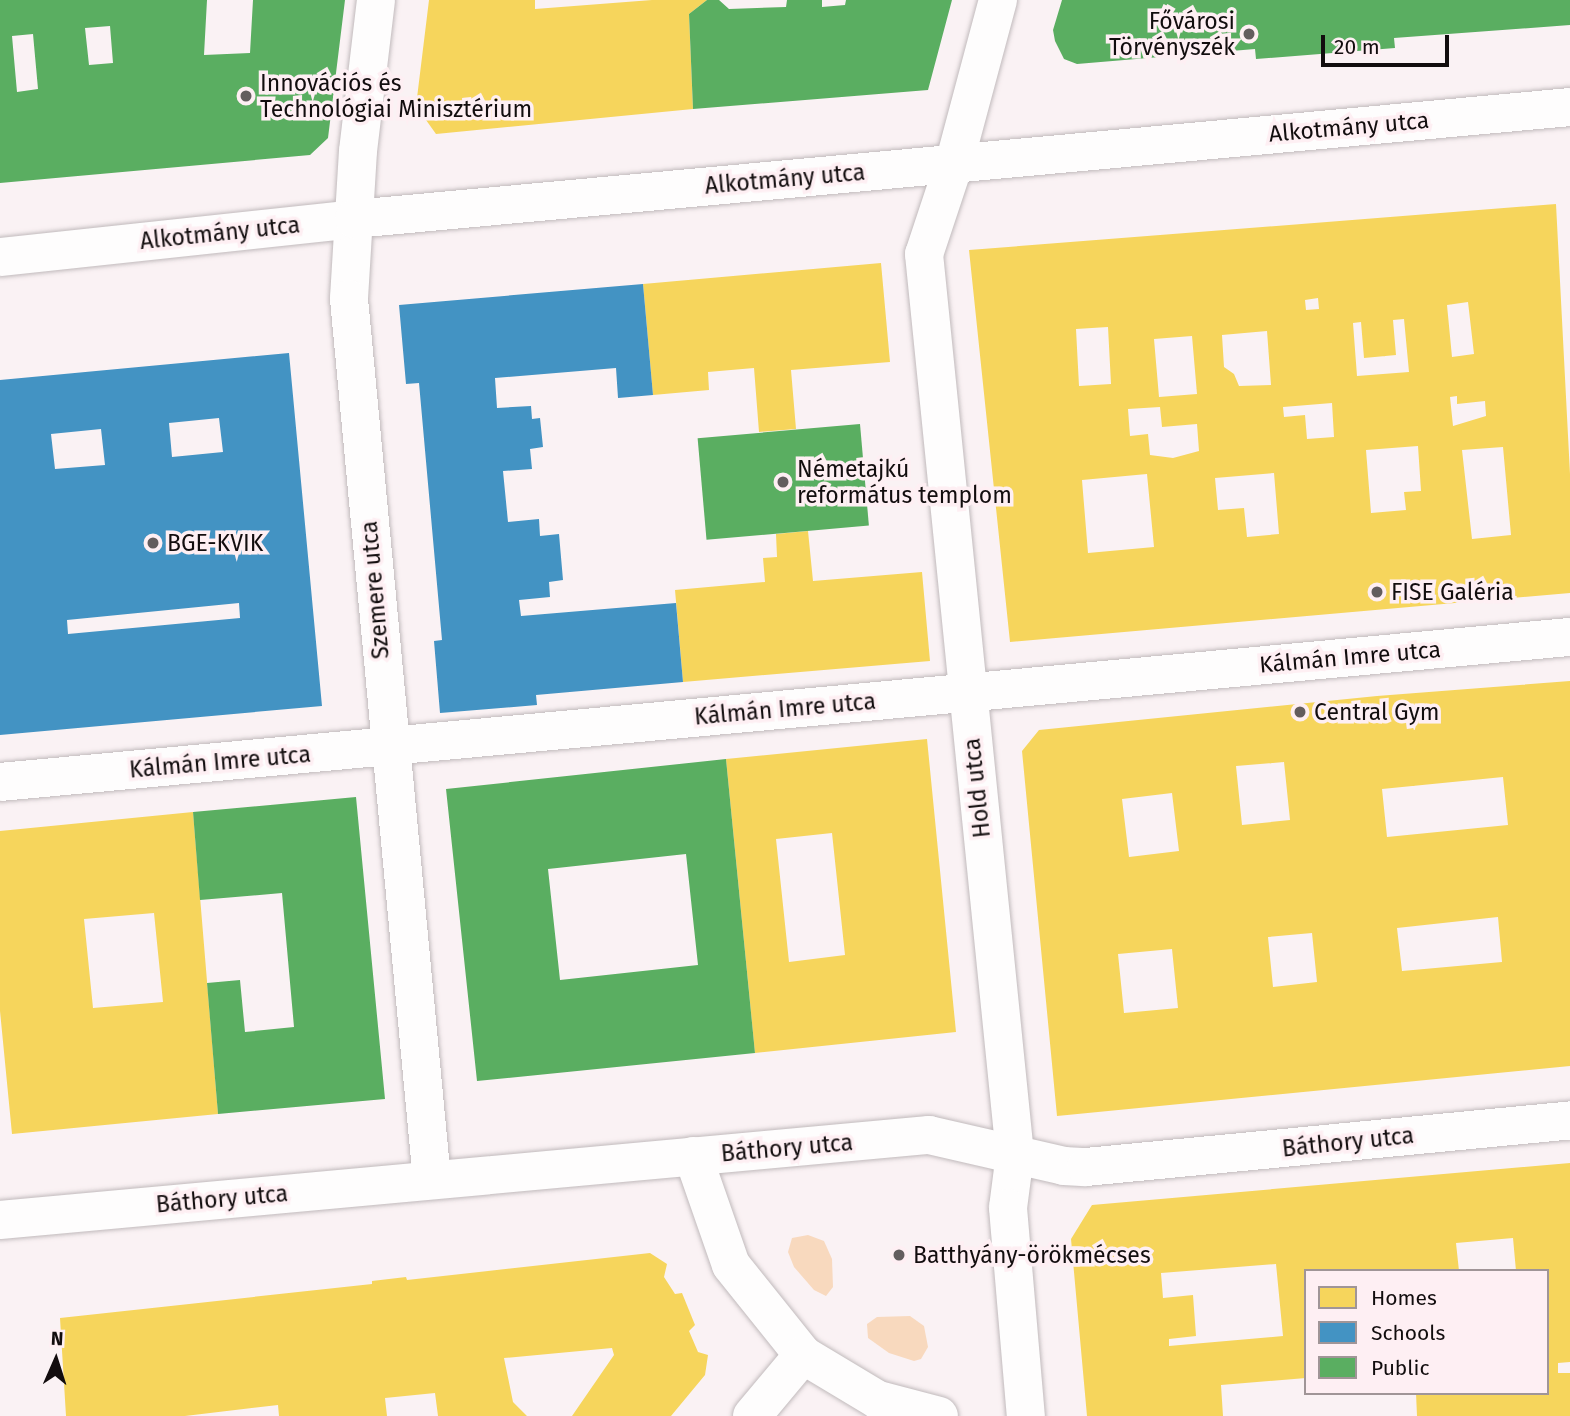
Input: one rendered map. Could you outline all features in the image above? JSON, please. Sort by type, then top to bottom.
[{"type":"street","name":"Szemere utca","points":[[376,0],[358,151],[349,299],[389,746],[432,1180]]},
{"type":"street","name":"Hold utca","points":[[998,0],[954,163],[924,254],[1015,1154],[1008,1208],[1026,1416]]},
{"type":"street","name":"Alkotmány utca","points":[[0,257],[354,219],[1570,107]]},
{"type":"street","name":"Kálmán Imre utca","points":[[0,782],[1570,637]]},
{"type":"street","name":"Báthory utca","points":[[0,1220],[929,1135],[1065,1166],[1086,1167],[1570,1120]]},
{"type":"street","points":[[692,1156],[731,1265],[803,1355],[878,1400],[939,1416]]},
{"type":"street","points":[[752,1416],[803,1355]]},
{"type":"shaded area","points":[[808,1235],[824,1241],[832,1259],[833,1287],[826,1296],[814,1290],[794,1267],[788,1252],[792,1238]]},
{"type":"shaded area","points":[[910,1316],[924,1326],[928,1347],[921,1359],[914,1361],[889,1353],[868,1338],[867,1324],[877,1317]]},
{"type":"building: Homes","points":[[429,0],[535,0],[535,9],[652,0],[707,0],[689,14],[693,109],[436,134],[416,106]]},
{"type":"building: Homes","points":[[1556,204],[1570,474],[1570,593],[1010,642],[969,250]],"holes":[[[1318,298],[1319,309],[1306,310],[1305,300]],[[1468,302],[1474,354],[1452,357],[1447,305]],[[1404,319],[1409,372],[1357,376],[1353,323],[1361,322],[1364,358],[1396,355],[1393,320]],[[1108,327],[1111,384],[1079,386],[1076,329]],[[1267,331],[1271,385],[1239,386],[1234,374],[1224,367],[1222,335]],[[1192,336],[1197,394],[1159,397],[1154,339]],[[1457,396],[1457,404],[1485,401],[1486,416],[1453,426],[1450,397]],[[1332,403],[1334,437],[1307,439],[1305,415],[1284,417],[1283,407]],[[1160,407],[1162,427],[1197,424],[1199,451],[1173,458],[1150,455],[1148,434],[1130,436],[1128,409]],[[1418,446],[1421,491],[1404,492],[1406,510],[1371,513],[1366,450]],[[1503,447],[1511,535],[1472,539],[1462,450]],[[1274,473],[1279,534],[1247,537],[1244,508],[1218,510],[1215,478]],[[1147,474],[1154,547],[1088,553],[1082,480]]]},
{"type":"building: Homes","points":[[881,263],[890,362],[791,370],[796,429],[759,432],[754,368],[708,372],[709,390],[653,395],[643,284]]},
{"type":"building: Homes","points":[[808,531],[813,581],[922,572],[930,661],[683,682],[675,590],[765,582],[763,558],[777,557],[776,534]]},
{"type":"building: Homes","points":[[1570,681],[1570,1066],[1057,1116],[1022,751],[1039,730],[1377,696]],"holes":[[[1284,762],[1290,820],[1242,825],[1236,766]],[[1503,777],[1508,825],[1387,837],[1382,789]],[[1172,793],[1179,851],[1129,857],[1122,799]],[[1498,917],[1502,962],[1402,971],[1397,928]],[[1312,933],[1317,982],[1273,987],[1268,937]],[[1172,949],[1178,1008],[1124,1013],[1118,954]]]},
{"type":"building: Homes","points":[[927,739],[956,1032],[755,1053],[726,759]],"holes":[[[832,833],[845,955],[789,962],[776,839]]]},
{"type":"building: Homes","points":[[193,812],[218,1114],[12,1134],[0,1011],[0,831]],"holes":[[[154,913],[163,1002],[93,1008],[84,919]]]},
{"type":"building: Homes","points":[[1570,1163],[1570,1362],[1558,1363],[1558,1373],[1570,1373],[1570,1416],[1417,1416],[1416,1395],[1549,1395],[1549,1269],[1516,1269],[1513,1238],[1456,1243],[1459,1269],[1304,1269],[1304,1378],[1221,1385],[1223,1416],[1087,1416],[1071,1239],[1092,1205]],"holes":[[[1276,1264],[1283,1336],[1169,1346],[1169,1339],[1196,1336],[1193,1295],[1163,1298],[1161,1273]]]},
{"type":"building: Homes","points":[[650,1253],[667,1264],[664,1277],[675,1294],[682,1293],[695,1325],[689,1331],[698,1352],[708,1355],[705,1375],[671,1416],[572,1416],[614,1355],[612,1348],[504,1358],[513,1402],[527,1416],[438,1416],[435,1393],[385,1398],[387,1416],[279,1416],[278,1405],[185,1416],[66,1416],[60,1318],[372,1284],[372,1281],[406,1277],[407,1280]]},
{"type":"building: Schools","points":[[643,284],[653,395],[618,398],[616,368],[495,378],[497,408],[531,406],[532,419],[540,418],[543,447],[530,449],[532,469],[503,471],[508,522],[539,519],[540,536],[559,534],[563,580],[549,582],[550,597],[519,600],[521,616],[676,603],[683,682],[536,695],[537,705],[440,713],[434,641],[442,640],[419,383],[406,384],[399,305]]},
{"type":"building: Schools","name":"BGE-KVIK","points":[[289,353],[322,706],[0,735],[0,380]],"holes":[[[219,418],[223,452],[172,457],[169,423]],[[101,429],[105,465],[55,469],[51,434]],[[239,603],[240,618],[68,634],[67,620]]]},
{"type":"building: Public","points":[[0,0],[207,0],[204,55],[250,53],[253,0],[345,0],[328,138],[310,155],[0,183]],"holes":[[[110,26],[113,63],[89,65],[85,28]],[[33,34],[38,89],[17,92],[12,36]]]},
{"type":"building: Public","points":[[707,0],[719,0],[729,9],[786,7],[787,0],[822,0],[822,7],[845,5],[846,0],[952,0],[928,90],[693,109],[689,14]]},
{"type":"building: Public","name":"Fővárosi Törvényszék","points":[[1062,0],[1570,0],[1570,25],[1394,38],[1395,48],[1256,59],[1255,49],[1077,64],[1064,59],[1055,41],[1053,30]]},
{"type":"building: Public","name":"Németajkú református templom","points":[[860,424],[869,526],[707,540],[698,438]]},
{"type":"building: Public","points":[[726,759],[755,1053],[477,1081],[446,789]],"holes":[[[686,854],[698,965],[560,980],[548,869]]]},
{"type":"building: Public","points":[[356,797],[385,1099],[218,1114],[207,983],[240,980],[245,1032],[294,1027],[282,893],[200,900],[193,812]]},
{"type":"place","name":"Fővárosi Törvényszék","points":[[1249,34]]},
{"type":"place","name":"Innovációs és Technológiai Minisztérium","points":[[246,96]]},
{"type":"place","name":"Németajkú református templom","points":[[783,482]]},
{"type":"place","name":"BGE-KVIK","points":[[153,543]]},
{"type":"place","name":"FISE Galéria","points":[[1377,592]]},
{"type":"place","name":"Central Gym","points":[[1300,712]]},
{"type":"place","name":"Batthyány-örökmécses","points":[[899,1255]]}]
